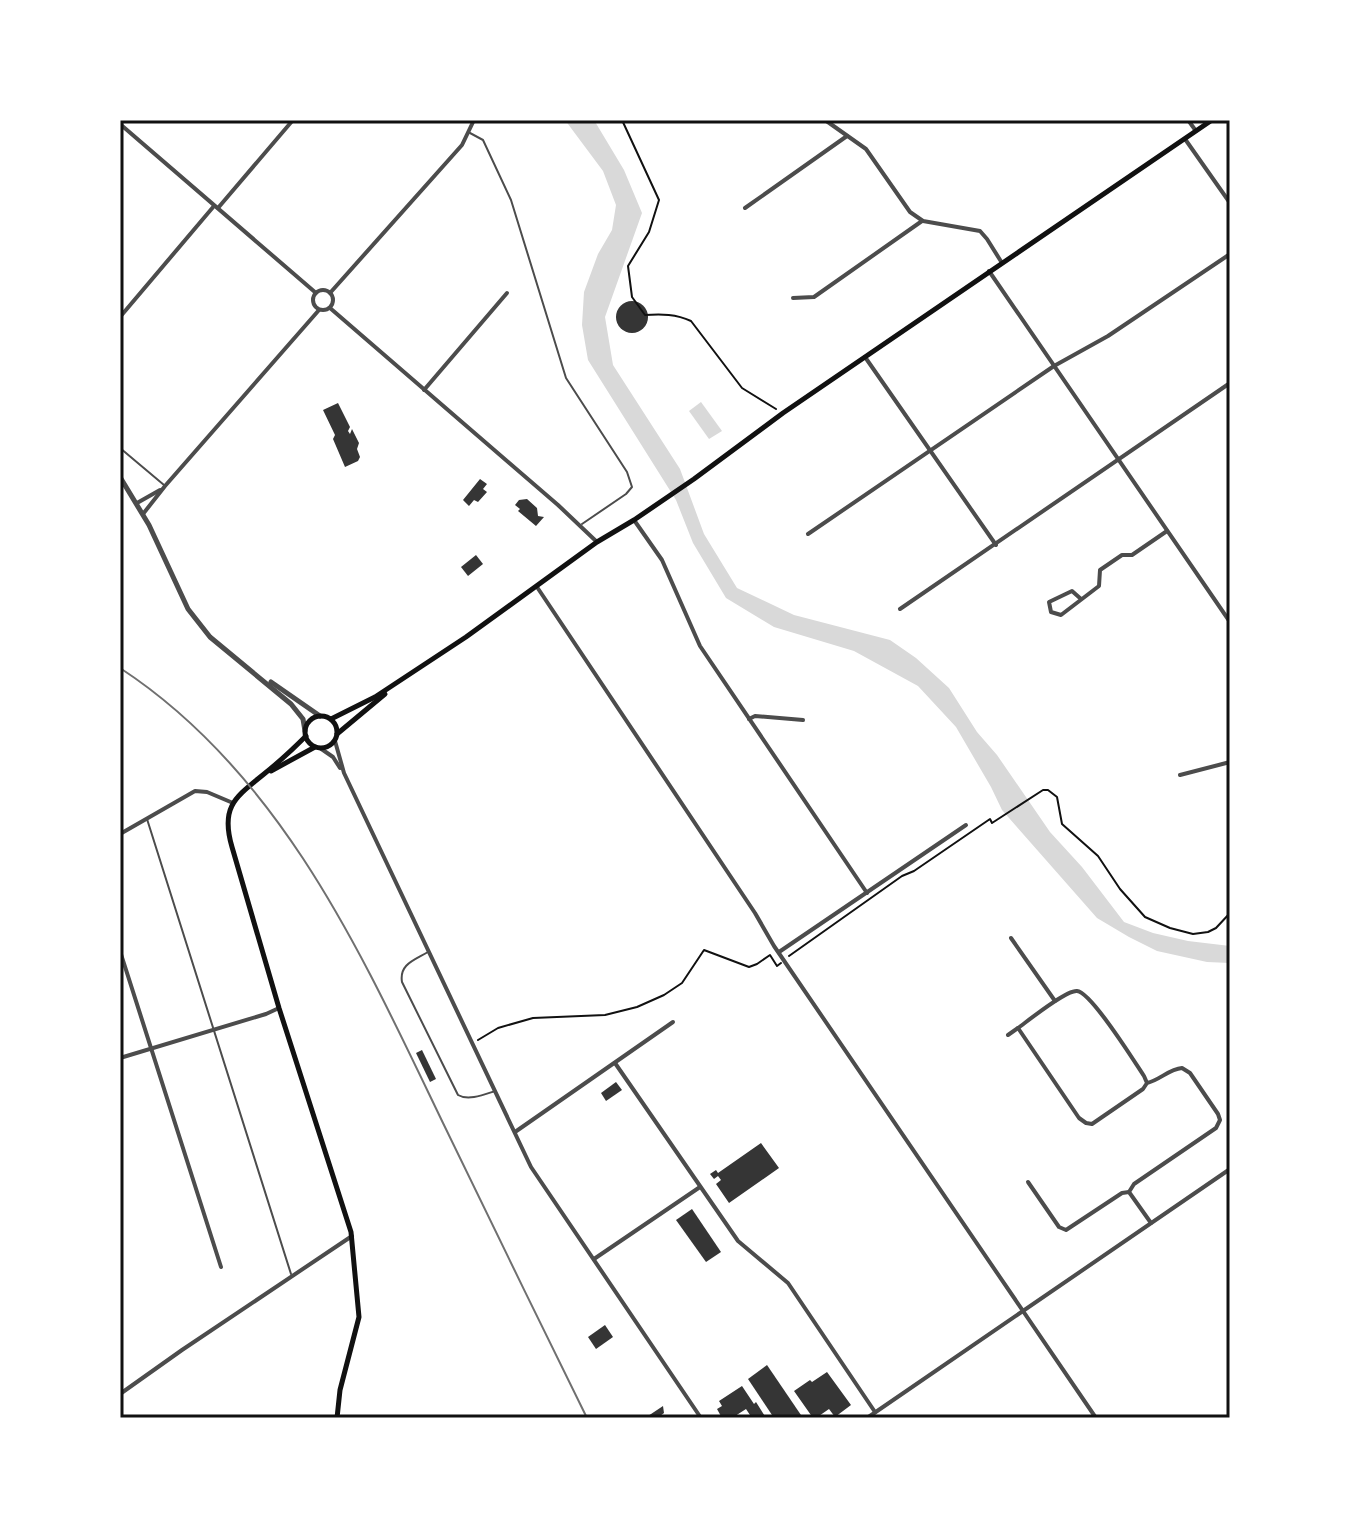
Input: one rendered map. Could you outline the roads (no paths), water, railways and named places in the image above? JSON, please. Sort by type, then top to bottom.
[{"type":"main road","points":[[331,719],[404,679],[597,542],[694,479],[783,413],[1212,120]]},
{"type":"main road","points":[[306,734],[310,744],[326,747],[404,679]]},
{"type":"main road","points":[[260,778],[306,734],[310,720],[320,716],[331,719],[337,727],[336,738]]},
{"type":"main road","points":[[318,747],[240,792],[228,821],[230,839],[279,1008],[352,1236],[359,1317],[340,1390],[337,1418]]},
{"type":"street","points":[[120,317],[293,120]]},
{"type":"street","points":[[330,293],[462,145],[474,120]]},
{"type":"street","points":[[825,120],[866,149],[910,212],[923,221],[980,231],[1002,263]]},
{"type":"street","points":[[1188,120],[1196,131]]},
{"type":"street","points":[[120,124],[316,293]]},
{"type":"street","points":[[745,208],[848,135]]},
{"type":"street","points":[[1185,139],[1230,203]]},
{"type":"street","points":[[793,298],[814,297],[923,221]]},
{"type":"street","points":[[808,534],[1054,366],[1108,336],[1230,254]]},
{"type":"street","points":[[989,271],[1230,622]]},
{"type":"street","points":[[323,290],[330,293],[333,301],[330,308],[319,310],[313,304],[316,293],[323,290]]},
{"type":"street","points":[[424,390],[507,293]]},
{"type":"street","points":[[330,308],[597,542]]},
{"type":"street","points":[[143,514],[319,310]]},
{"type":"street","points":[[865,357],[996,545]]},
{"type":"street","points":[[900,609],[1230,383]]},
{"type":"street","points":[[120,477],[143,514],[188,609],[201,628],[291,704],[303,719],[306,734]]},
{"type":"street","points":[[137,503],[165,486]]},
{"type":"street","points":[[634,520],[662,560],[700,646],[867,893]]},
{"type":"street","points":[[1081,599],[1072,591],[1049,602],[1051,612],[1061,615],[1099,586],[1100,570],[1122,555],[1132,555],[1167,531]]},
{"type":"street","points":[[537,587],[779,952],[1096,1418]]},
{"type":"street","points":[[222,647],[320,716]]},
{"type":"street","points":[[749,719],[755,716],[803,720]]},
{"type":"street","points":[[336,738],[344,773]]},
{"type":"street","points":[[318,747],[333,757],[344,773],[531,1167],[701,1418]]},
{"type":"street","points":[[1180,775],[1230,762]]},
{"type":"street","points":[[120,834],[195,791],[207,792],[233,803]]},
{"type":"street","points":[[779,952],[966,825]]},
{"type":"street","points":[[1011,938],[1055,1001]]},
{"type":"street","points":[[120,951],[221,1267]]},
{"type":"street","points":[[1008,1035],[1067,993],[1077,991],[1091,999],[1147,1083]]},
{"type":"street","points":[[120,1058],[279,1008]]},
{"type":"street","points":[[515,1132],[673,1022]]},
{"type":"street","points":[[1018,1028],[1079,1118],[1086,1123],[1095,1123],[1147,1083],[1156,1081],[1173,1069],[1182,1068],[1190,1073],[1220,1120],[1216,1128],[1134,1184],[1129,1192],[1122,1193],[1066,1230],[1059,1227],[1028,1182]]},
{"type":"street","points":[[615,1063],[738,1241],[788,1283],[875,1412]]},
{"type":"street","points":[[867,1418],[1230,1169]]},
{"type":"street","points":[[594,1259],[700,1187]]},
{"type":"street","points":[[1129,1192],[1151,1223]]},
{"type":"street","points":[[120,1394],[352,1236]]},
{"type":"lane","points":[[469,132],[483,140],[511,200],[566,378],[627,472],[632,487],[580,525]]},
{"type":"lane","points":[[120,448],[165,486]]},
{"type":"lane","points":[[147,819],[291,1276]]},
{"type":"lane","points":[[429,951],[402,970],[402,982],[458,1095],[468,1098],[496,1091]]},
{"type":"railway","points":[[120,668],[177,711],[227,760],[272,814],[312,872],[381,996],[587,1418]]}]
